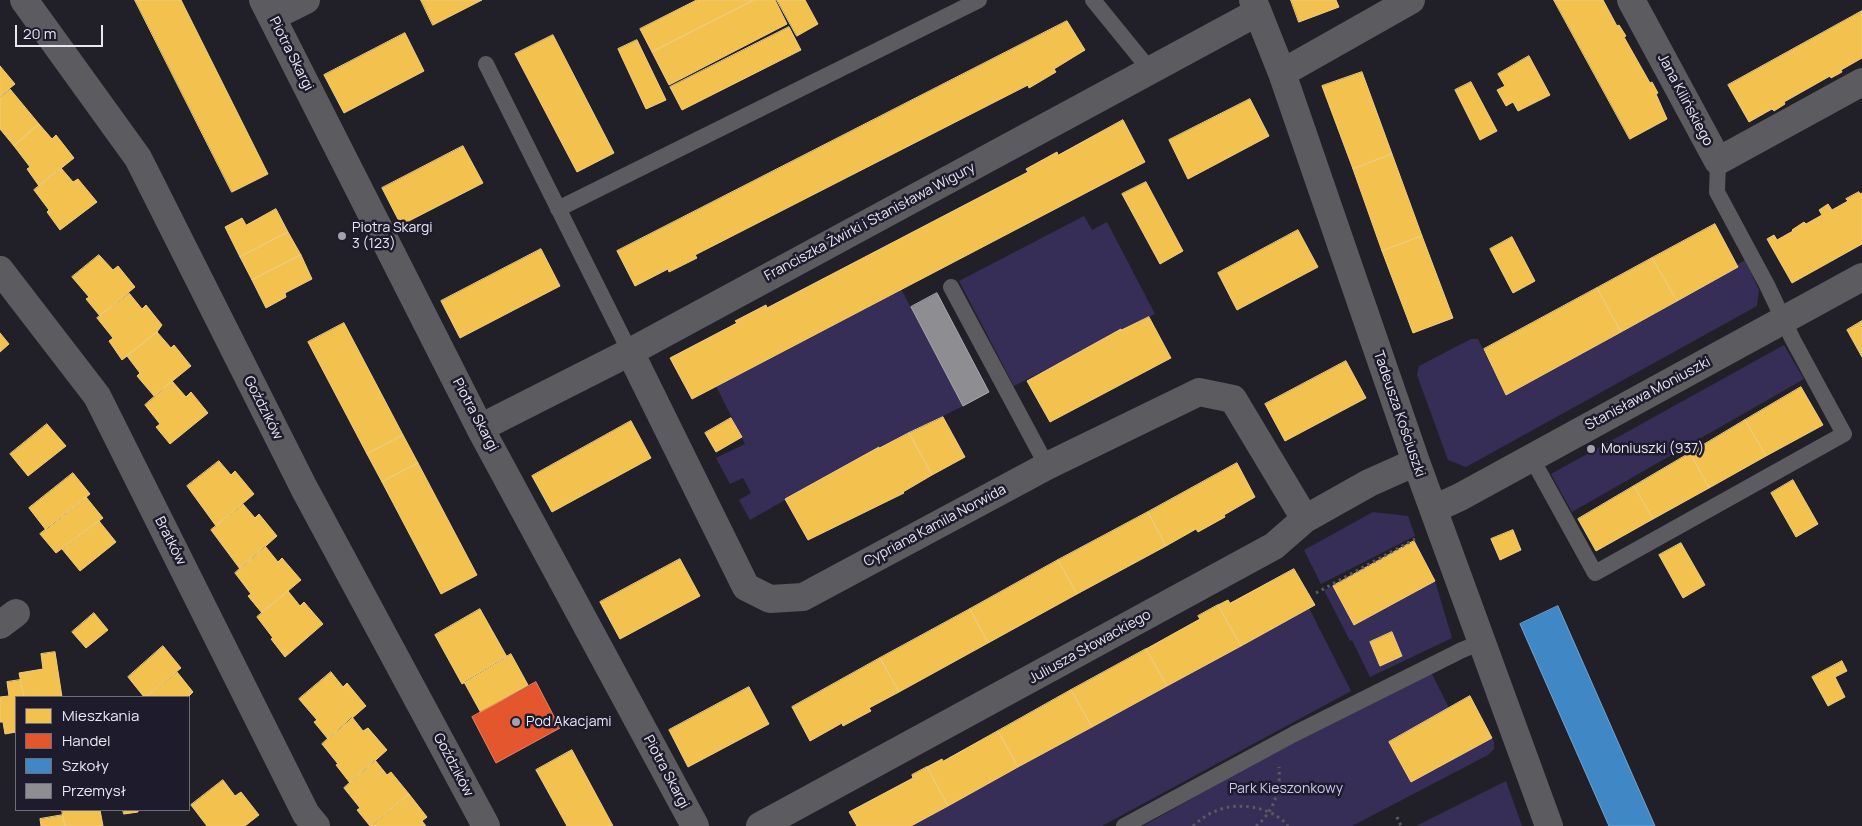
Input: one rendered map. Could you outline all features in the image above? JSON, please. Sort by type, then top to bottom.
[{"type":"street","name":"Goździków","points":[[24,0],[138,158],[304,488],[486,826]]},
{"type":"street","points":[[267,9],[306,0]]},
{"type":"street","points":[[1282,73],[1411,0]]},
{"type":"street","name":"Jana Kilińskiego","points":[[1631,0],[1718,161],[1862,82]]},
{"type":"street","name":"Franciszka Żwirki i Stanisława Wigury","points":[[480,428],[630,352],[1150,70],[1256,6]]},
{"type":"street","name":"Tadeusza Kościuszki","points":[[1256,6],[1282,73],[1416,462],[1549,826]]},
{"type":"street","name":"Piotra Skargi","points":[[267,9],[480,428],[695,826]]},
{"type":"street","name":"Bratków","points":[[0,270],[97,396],[306,814],[316,826]]},
{"type":"street","name":"Stanisława Moniuszki","points":[[1434,509],[1784,321],[1862,277]]},
{"type":"street","name":"Cypriana Kamila Norwida","points":[[630,352],[746,587],[770,599],[803,597],[1047,466],[1199,392],[1233,399],[1305,519]]},
{"type":"street","name":"Juliusza Słowackiego","points":[[760,826],[1274,546],[1305,519],[1369,483],[1416,462]]},
{"type":"lane","points":[[558,209],[979,0]]},
{"type":"lane","points":[[1093,0],[1150,70]]},
{"type":"lane","points":[[486,64],[630,352]]},
{"type":"lane","points":[[1530,457],[1595,573],[1844,434],[1717,192],[1718,161]]},
{"type":"lane","points":[[951,287],[1047,466]]},
{"type":"lane","points":[[1124,826],[1273,745],[1446,658],[1482,642]]},
{"type":"path","points":[[1316,593],[1420,536]]},
{"type":"path","points":[[1256,826],[1270,812],[1279,786],[1278,757],[1273,745]]},
{"type":"path","points":[[1193,826],[1217,810],[1237,806],[1247,806],[1270,812],[1284,820],[1288,826]]},
{"type":"path","points":[[1396,817],[1401,826]]},
{"type":"green space","points":[[1084,216],[1092,230],[1107,222],[1155,314],[1014,386],[959,281]]},
{"type":"green space","points":[[1745,260],[1759,290],[1757,306],[1466,467],[1448,460],[1417,375],[1419,366],[1471,339],[1478,339],[1506,395],[1738,267],[1737,265]]},
{"type":"green space","points":[[901,289],[963,406],[878,447],[750,520],[739,500],[751,493],[743,478],[730,484],[716,458],[745,444],[716,386]]},
{"type":"green space","points":[[1784,345],[1804,379],[1572,512],[1551,474]]},
{"type":"green space","points":[[1373,512],[1408,516],[1415,536],[1321,584],[1304,550]]},
{"type":"green space","points":[[1435,581],[1452,638],[1370,677],[1324,590],[1333,586],[1354,625]]},
{"type":"green space","points":[[1309,608],[1351,691],[1102,826],[911,826]]},
{"type":"green space","name":"Park Kieszonkowy","points":[[1431,672],[1449,708],[1470,696],[1494,742],[1494,749],[1488,755],[1352,826],[1143,826],[1302,737]]},
{"type":"green space","points":[[1506,781],[1522,826],[1416,826]]},
{"type":"building: Mieszkania","points":[[135,0],[181,0],[268,174],[232,192]]},
{"type":"building: Mieszkania","points":[[421,0],[482,0],[433,25]]},
{"type":"building: Mieszkania","points":[[697,0],[754,0],[652,52],[640,29]]},
{"type":"building: Mieszkania","points":[[754,0],[775,0],[787,24],[669,85],[652,52]]},
{"type":"building: Mieszkania","points":[[777,0],[805,0],[818,24],[797,36]]},
{"type":"building: Mieszkania","points":[[1291,0],[1336,0],[1339,7],[1299,22]]},
{"type":"building: Mieszkania","points":[[1554,0],[1603,0],[1617,26],[1619,25],[1626,36],[1624,37],[1650,83],[1652,82],[1658,93],[1656,94],[1667,119],[1630,139]]},
{"type":"building: Mieszkania","points":[[1862,11],[1862,58],[1841,70],[1842,72],[1831,78],[1830,76],[1784,102],[1785,104],[1774,111],[1772,109],[1749,122],[1728,85]]},
{"type":"building: Mieszkania","points":[[1067,21],[1085,50],[1054,69],[1056,72],[1029,88],[1028,85],[695,255],[697,258],[669,272],[668,269],[635,286],[617,251]]},
{"type":"building: Mieszkania","points":[[789,27],[801,50],[682,110],[670,87]]},
{"type":"building: Mieszkania","points":[[405,33],[424,71],[344,113],[324,75]]},
{"type":"building: Mieszkania","points":[[553,35],[614,153],[577,172],[515,54]]},
{"type":"building: Mieszkania","points":[[637,40],[666,100],[646,109],[618,49]]},
{"type":"building: Mieszkania","points":[[1529,56],[1550,95],[1518,111],[1513,102],[1506,106],[1497,90],[1505,86],[1498,74]]},
{"type":"building: Mieszkania","points":[[0,66],[15,84],[0,96]]},
{"type":"building: Mieszkania","points":[[1362,72],[1392,154],[1353,169],[1322,86]]},
{"type":"building: Mieszkania","points":[[1471,82],[1497,131],[1480,140],[1455,90]]},
{"type":"building: Mieszkania","points":[[10,89],[39,124],[14,146],[0,129],[0,97]]},
{"type":"building: Mieszkania","points":[[1250,99],[1269,136],[1188,179],[1169,140]]},
{"type":"building: Mieszkania","points":[[1123,120],[1145,162],[692,399],[670,358],[737,323],[735,321],[766,305],[767,308],[1028,172],[1026,169],[1057,152],[1058,155]]},
{"type":"building: Mieszkania","points":[[39,124],[52,139],[56,135],[74,158],[39,186],[27,169],[30,167],[14,146]]},
{"type":"building: Mieszkania","points":[[463,146],[483,183],[401,225],[382,188]]},
{"type":"building: Mieszkania","points":[[1392,154],[1422,236],[1382,251],[1353,169]]},
{"type":"building: Mieszkania","points":[[61,168],[73,182],[78,179],[97,202],[60,230],[47,212],[49,210],[34,190]]},
{"type":"building: Mieszkania","points":[[1146,182],[1183,251],[1160,264],[1122,194]]},
{"type":"building: Mieszkania","points":[[1859,192],[1860,194],[1862,193],[1862,244],[1792,283],[1767,239],[1774,235],[1777,240],[1804,222],[1806,224],[1822,215],[1819,210],[1828,204],[1832,210]]},
{"type":"building: Mieszkania","points":[[276,209],[288,232],[240,257],[225,227],[242,218],[246,225]]},
{"type":"building: Mieszkania","points":[[1715,224],[1738,267],[1677,301],[1652,258]]},
{"type":"building: Mieszkania","points":[[1298,230],[1318,267],[1237,310],[1218,273]]},
{"type":"building: Mieszkania","points":[[288,232],[301,255],[252,280],[240,257]]},
{"type":"building: Mieszkania","points":[[1422,236],[1453,318],[1413,333],[1382,251]]},
{"type":"building: Mieszkania","points":[[1512,237],[1535,281],[1513,293],[1490,249]]},
{"type":"building: Mieszkania","points":[[541,249],[560,286],[460,338],[441,301]]},
{"type":"building: Mieszkania","points":[[99,255],[113,270],[118,266],[135,287],[100,316],[86,299],[89,297],[72,277]]},
{"type":"building: Mieszkania","points":[[301,255],[312,279],[285,293],[286,297],[266,308],[252,280]]},
{"type":"building: Mieszkania","points":[[1652,258],[1677,301],[1621,332],[1597,288]]},
{"type":"building: Mieszkania","points":[[1597,288],[1621,332],[1506,395],[1484,349]]},
{"type":"building: Mieszkania","points":[[129,293],[142,309],[146,305],[162,325],[157,332],[122,360],[109,341],[113,338],[97,318]]},
{"type":"building: Mieszkania","points":[[1149,317],[1171,358],[1050,422],[1027,381],[1121,329]]},
{"type":"building: Mieszkania","points":[[1862,321],[1862,357],[1847,330]]},
{"type":"building: Mieszkania","points":[[344,323],[403,435],[367,454],[308,342]]},
{"type":"building: Mieszkania","points":[[157,332],[171,348],[174,345],[191,366],[154,396],[137,376],[140,373],[127,356]]},
{"type":"building: Mieszkania","points":[[0,333],[9,344],[0,352]]},
{"type":"building: Mieszkania","points":[[1346,361],[1366,398],[1285,441],[1265,404]]},
{"type":"building: Mieszkania","points":[[172,381],[186,397],[191,392],[208,413],[170,444],[156,427],[160,424],[145,405]]},
{"type":"building: Mieszkania","points":[[1801,387],[1823,425],[1766,456],[1745,420]]},
{"type":"building: Mieszkania","points":[[943,417],[965,457],[932,475],[909,433]]},
{"type":"building: Mieszkania","points":[[731,418],[742,437],[716,452],[705,433]]},
{"type":"building: Mieszkania","points":[[1745,420],[1766,456],[1709,488],[1690,453]]},
{"type":"building: Mieszkania","points":[[631,421],[651,458],[552,512],[532,476]]},
{"type":"building: Mieszkania","points":[[47,424],[66,446],[28,476],[10,454]]},
{"type":"building: Mieszkania","points":[[909,433],[932,475],[904,493],[808,540],[785,499],[879,447]]},
{"type":"building: Mieszkania","points":[[403,435],[418,463],[382,482],[367,454]]},
{"type":"building: Mieszkania","points":[[1690,453],[1709,488],[1653,519],[1634,486]]},
{"type":"building: Mieszkania","points":[[219,461],[231,475],[235,471],[254,494],[216,526],[187,486]]},
{"type":"building: Mieszkania","points":[[418,463],[477,575],[441,594],[382,482]]},
{"type":"building: Mieszkania","points":[[1237,463],[1255,497],[1198,532],[1196,529],[1166,546],[1148,512]]},
{"type":"building: Mieszkania","points":[[73,473],[90,494],[46,530],[29,508]]},
{"type":"building: Mieszkania","points":[[1793,480],[1818,524],[1796,537],[1771,493]]},
{"type":"building: Mieszkania","points":[[1634,486],[1653,519],[1596,551],[1578,519]]},
{"type":"building: Mieszkania","points":[[86,497],[103,518],[56,553],[40,534]]},
{"type":"building: Mieszkania","points":[[243,504],[255,518],[259,514],[277,536],[240,569],[211,530]]},
{"type":"building: Mieszkania","points":[[1148,512],[1166,546],[1077,594],[1058,560]]},
{"type":"building: Mieszkania","points":[[99,521],[116,542],[80,571],[62,549]]},
{"type":"building: Mieszkania","points":[[1513,530],[1521,550],[1500,560],[1491,539]]},
{"type":"building: Mieszkania","points":[[1414,541],[1435,581],[1354,625],[1333,586]]},
{"type":"building: Mieszkania","points":[[1681,543],[1705,585],[1683,598],[1659,555]]},
{"type":"building: Mieszkania","points":[[265,546],[278,562],[282,558],[301,580],[262,613],[248,596],[251,594],[235,573]]},
{"type":"building: Mieszkania","points":[[680,559],[700,596],[620,639],[600,602]]},
{"type":"building: Mieszkania","points":[[1058,560],[1077,594],[988,643],[970,609]]},
{"type":"building: Mieszkania","points":[[1294,569],[1315,605],[1241,646],[1218,605],[1228,600],[1230,603]]},
{"type":"building: Mieszkania","points":[[288,591],[300,606],[304,602],[323,624],[285,657],[257,617]]},
{"type":"building: Mieszkania","points":[[1218,605],[1241,646],[1167,686],[1146,649],[1200,619],[1198,616]]},
{"type":"building: Mieszkania","points":[[480,609],[507,657],[462,684],[435,635]]},
{"type":"building: Mieszkania","points":[[970,609],[988,643],[899,692],[880,658]]},
{"type":"building: Mieszkania","points":[[94,613],[108,630],[86,648],[72,632]]},
{"type":"building: Mieszkania","points":[[1392,632],[1402,656],[1380,666],[1370,642]]},
{"type":"building: Mieszkania","points":[[163,646],[181,668],[147,696],[143,696],[128,677]]},
{"type":"building: Mieszkania","points":[[1146,649],[1167,686],[1092,727],[1071,690]]},
{"type":"building: Mieszkania","points":[[55,652],[62,696],[24,696],[19,673],[43,669],[41,654]]},
{"type":"building: Mieszkania","points":[[511,654],[528,685],[481,713],[464,682]]},
{"type":"building: Mieszkania","points":[[880,658],[899,692],[869,708],[871,711],[843,726],[842,723],[810,741],[792,707]]},
{"type":"building: Mieszkania","points":[[1842,661],[1847,671],[1835,677],[1845,697],[1828,706],[1812,677]]},
{"type":"building: Mieszkania","points":[[177,672],[193,692],[189,696],[147,696]]},
{"type":"building: Mieszkania","points":[[331,672],[343,687],[347,683],[366,706],[328,739],[314,722],[317,720],[299,699]]},
{"type":"building: Mieszkania","points":[[20,680],[24,696],[15,696],[15,732],[5,734],[3,722],[0,722],[0,697],[9,696],[7,682]]},
{"type":"building: Mieszkania","points":[[749,687],[769,724],[688,767],[669,730]]},
{"type":"building: Mieszkania","points":[[1071,690],[1092,727],[1018,767],[998,731]]},
{"type":"building: Mieszkania","points":[[1470,696],[1492,738],[1411,782],[1389,742]]},
{"type":"building: Mieszkania","points":[[352,717],[363,731],[368,728],[387,750],[350,783],[322,744]]},
{"type":"building: Mieszkania","points":[[998,731],[1018,767],[948,806],[927,767],[942,759],[943,761]]},
{"type":"building: Mieszkania","points":[[572,750],[613,826],[567,826],[536,770]]},
{"type":"building: Mieszkania","points":[[375,760],[387,775],[391,772],[409,794],[370,826],[357,810],[360,808],[344,788]]},
{"type":"building: Mieszkania","points":[[927,767],[948,806],[911,826],[857,826],[849,812],[913,778],[912,775]]},
{"type":"building: Mieszkania","points":[[223,780],[235,796],[241,792],[259,815],[245,826],[207,826],[191,805]]},
{"type":"building: Mieszkania","points":[[409,794],[427,817],[422,821],[426,826],[371,826]]},
{"type":"building: Mieszkania","points":[[62,811],[100,811],[103,826],[65,826]]},
{"type":"building: Mieszkania","points":[[123,811],[138,811],[138,812],[124,814]]},
{"type":"building: Mieszkania","points":[[63,815],[65,826],[41,826],[40,819]]},
{"type":"building: Handel","name":"Pod Akacjami","points":[[536,682],[560,728],[496,763],[472,717]]},
{"type":"building: Szkoły","points":[[1558,606],[1655,826],[1609,826],[1520,624]]},
{"type":"building: Przemysł","points":[[937,293],[989,392],[963,406],[911,307]]},
{"type":"place","name":"Piotra Skargi 3 (123)","points":[[342,236]]},
{"type":"place","name":"Moniuszki (937)","points":[[1591,449]]},
{"type":"place","name":"Pod Akacjami","points":[[516,722]]}]
